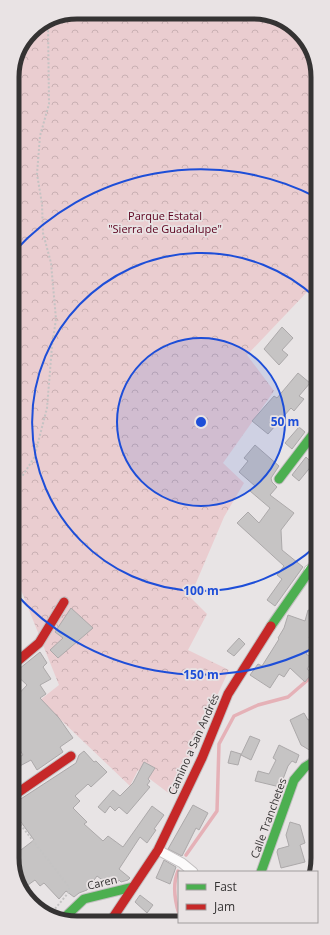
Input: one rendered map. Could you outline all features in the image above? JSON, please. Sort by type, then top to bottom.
[{"type":"street","points":[[279,479],[311,437]]},
{"type":"street","name":"Camino a San Andrés","points":[[114,916],[158,850],[202,758],[228,694],[266,633],[311,568]]},
{"type":"street","points":[[19,660],[39,643],[64,602]]},
{"type":"street","points":[[19,792],[71,756]]},
{"type":"street","name":"Calle Tranchetes","points":[[261,871],[294,780],[305,767],[311,763]]},
{"type":"street","points":[[158,850],[182,863],[192,871]]},
{"type":"street","name":"Caren","points":[[67,915],[84,899],[133,887]]},
{"type":"path","points":[[19,478],[29,467],[38,444],[47,408],[52,346],[56,319],[53,275],[49,251],[43,233],[41,199],[37,174],[40,136],[49,104],[50,63],[48,27]]},
{"type":"path","points":[[19,823],[69,887],[69,892],[55,911]]},
{"type":"green space","name":"Parque Estatal \"Sierra de Guadalupe\"","points":[[253,19],[271,22],[282,27],[294,36],[303,48],[310,66],[311,294],[307,292],[247,355],[274,391],[223,463],[244,483],[224,517],[190,597],[207,614],[188,650],[229,670],[171,795],[138,770],[130,786],[40,700],[59,685],[19,585],[19,74],[23,55],[36,36],[55,23],[66,20]]},
{"type":"building","points":[[282,327],[293,338],[282,350],[288,355],[279,365],[264,349]]},
{"type":"building","points":[[298,373],[310,383],[299,396],[304,399],[294,411],[291,408],[268,434],[252,421],[274,396],[277,398]]},
{"type":"building","points":[[299,427],[305,432],[292,449],[285,443]]},
{"type":"building","points":[[255,445],[279,466],[271,478],[272,482],[277,487],[270,495],[294,513],[281,530],[282,550],[303,567],[275,606],[267,600],[282,579],[277,575],[284,566],[237,523],[248,512],[259,523],[270,508],[250,491],[255,486],[239,472],[248,461],[244,458]]},
{"type":"building","points":[[306,457],[311,462],[311,466],[299,481],[292,475]]},
{"type":"building","points":[[71,608],[93,628],[58,658],[50,650],[63,638],[55,632]]},
{"type":"building","points":[[308,610],[311,611],[311,632],[309,638],[311,639],[311,646],[306,654],[311,657],[311,663],[307,669],[311,672],[311,674],[305,682],[290,668],[284,677],[279,674],[270,688],[250,675],[258,664],[262,666],[279,639],[278,638],[284,628],[288,615],[305,621]]},
{"type":"building","points":[[239,638],[245,644],[234,656],[227,651]]},
{"type":"building","points":[[40,652],[47,663],[43,667],[51,679],[40,685],[46,694],[40,698],[59,718],[73,738],[60,747],[63,752],[37,770],[31,760],[19,766],[19,757],[23,755],[19,749],[19,694],[27,685],[19,678],[19,669]]},
{"type":"building","points":[[304,713],[308,720],[310,719],[311,751],[301,745],[290,720]]},
{"type":"building","points":[[250,736],[260,740],[251,760],[241,755]]},
{"type":"building","points":[[279,745],[299,755],[296,763],[292,761],[288,766],[280,787],[255,781],[258,771],[269,774],[276,760],[273,758]]},
{"type":"building","points":[[84,751],[94,762],[96,761],[107,772],[91,787],[88,784],[75,796],[80,801],[73,808],[87,822],[84,824],[103,841],[108,836],[123,847],[152,806],[164,815],[154,829],[156,830],[147,843],[140,837],[119,869],[130,878],[128,880],[121,882],[119,880],[117,883],[109,885],[97,876],[87,890],[74,897],[66,891],[59,899],[44,883],[40,886],[35,880],[28,885],[23,880],[20,869],[19,851],[34,840],[19,819],[19,800],[76,763],[79,755]]},
{"type":"building","points":[[231,751],[241,754],[238,765],[228,763]]},
{"type":"building","points":[[144,762],[155,768],[148,779],[150,781],[147,785],[150,787],[127,814],[119,807],[115,811],[110,806],[105,813],[98,807],[113,790],[120,796],[133,783]]},
{"type":"building","points":[[193,805],[208,813],[199,830],[196,828],[182,856],[168,849]]},
{"type":"building","points":[[290,822],[300,825],[305,843],[300,845],[305,862],[281,868],[277,852],[278,849],[289,846],[286,835]]},
{"type":"building","points":[[164,860],[176,867],[170,884],[156,878]]},
{"type":"building","points":[[140,895],[153,905],[147,913],[135,902]]},
{"type":"waterway","points":[[186,855],[217,811],[219,744],[234,716],[258,705],[288,697],[311,677]]},
{"type":"waterway","points":[[178,871],[175,882],[176,904],[178,911]]},
{"type":"traffic: fast","points":[[279,479],[311,437]]},
{"type":"traffic: fast","points":[[271,626],[311,569]]},
{"type":"traffic: fast","points":[[261,871],[294,780],[305,767],[311,763]]},
{"type":"traffic: fast","points":[[67,915],[84,899],[133,887]]},
{"type":"traffic: jam","points":[[19,660],[39,643],[64,602]]},
{"type":"traffic: jam","points":[[114,916],[158,850],[202,758],[228,694],[271,626]]},
{"type":"traffic: jam","points":[[19,792],[71,756]]}]
